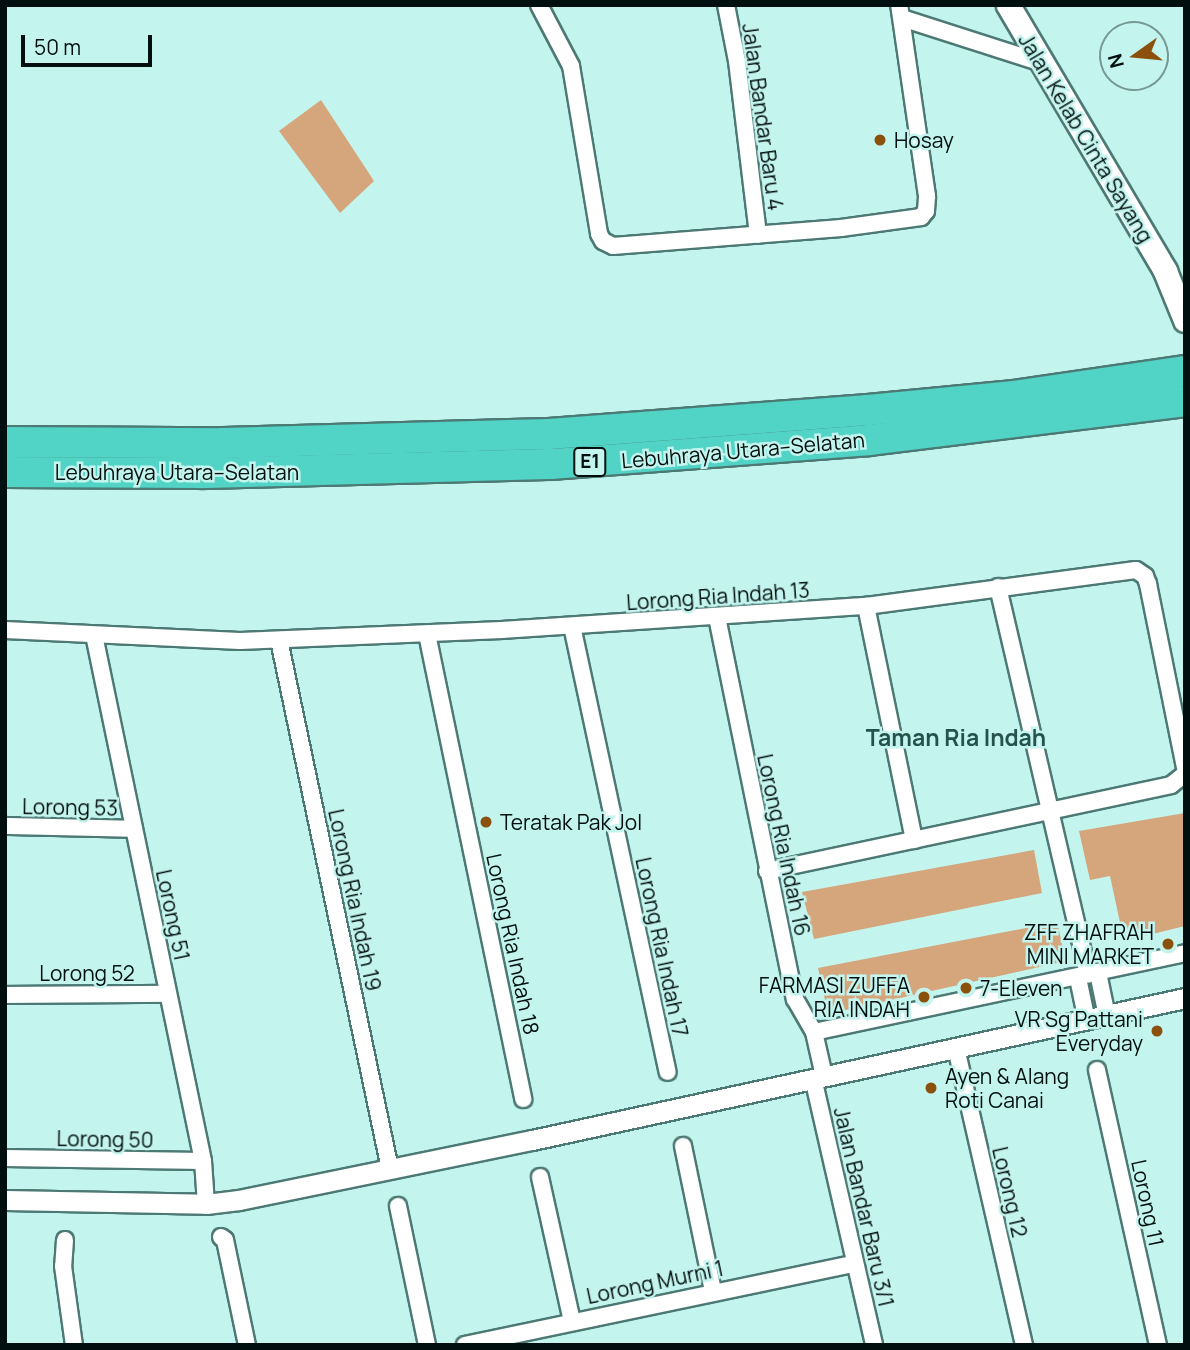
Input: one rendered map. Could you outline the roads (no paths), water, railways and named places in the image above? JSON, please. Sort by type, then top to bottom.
[{"type":"highway","name":"Lebuhraya Utara–Selatan","points":[[5,442],[236,443],[550,434],[881,409],[1014,396],[1172,373]]},
{"type":"highway","name":"Lebuhraya Utara–Selatan","points":[[5,472],[409,470],[579,463],[869,440],[1178,402]]},
{"type":"main road","name":"Jalan Kelab Cinta Sayang","points":[[1008,5],[1165,271],[1185,320]]},
{"type":"main road","name":"Jalan Kelab Cinta Sayang","points":[[1165,271],[1185,293]]},
{"type":"street","points":[[539,5],[571,66],[599,233],[607,244],[612,246],[758,235],[921,217],[926,211],[927,196],[900,12],[1042,63]]},
{"type":"street","name":"Jalan Bandar Baru 4","points":[[726,5],[737,61],[758,235]]},
{"type":"street","name":"Lorong Ria Indah 13","points":[[5,630],[192,640],[279,640],[427,634],[866,606],[1125,570],[1140,572],[1148,584],[1177,689],[1185,767]]},
{"type":"street","points":[[998,587],[1088,975],[1107,1016]]},
{"type":"street","points":[[866,606],[914,840]]},
{"type":"street","name":"Lorong Ria Indah 16","points":[[716,617],[795,999],[814,1032],[819,1077]]},
{"type":"street","name":"Lorong Ria Indah 17","points":[[572,626],[667,1072]]},
{"type":"street","name":"Lorong Ria Indah 18","points":[[427,634],[523,1099]]},
{"type":"street","name":"Lorong 51","points":[[94,635],[203,1161],[206,1204]]},
{"type":"street","name":"Lorong Ria Indah 19","points":[[279,640],[390,1169]]},
{"type":"street","points":[[767,871],[1171,785],[1185,774]]},
{"type":"street","name":"Lorong 53","points":[[5,827],[134,829]]},
{"type":"street","points":[[814,1032],[1185,953]]},
{"type":"street","points":[[1087,1021],[1088,975]]},
{"type":"street","name":"Lorong 52","points":[[5,995],[168,994]]},
{"type":"street","points":[[5,1200],[206,1204],[390,1169],[1185,998]]},
{"type":"street","name":"Lorong 12","points":[[956,1048],[1024,1345]]},
{"type":"street","name":"Lorong 11","points":[[1097,1070],[1158,1345]]},
{"type":"street","name":"Jalan Bandar Baru 3/1","points":[[819,1077],[854,1264],[874,1345]]},
{"type":"street","points":[[683,1146],[713,1291]]},
{"type":"street","name":"Lorong 50","points":[[5,1158],[203,1161]]},
{"type":"street","points":[[540,1177],[572,1321]]},
{"type":"street","points":[[398,1206],[427,1345]]},
{"type":"street","points":[[221,1237],[225,1240],[247,1345]]},
{"type":"street","points":[[65,1240],[63,1266],[74,1345]]},
{"type":"street","name":"Lorong Murni 1","points":[[465,1345],[713,1291],[854,1264]]},
{"type":"place","name":"Hosay","points":[[880,140]]},
{"type":"place","name":"Teratak Pak Jol","points":[[486,822]]},
{"type":"place","name":"ZFF ZHAFRAH MINI MARKET","points":[[1168,944]]},
{"type":"place","name":"7-Eleven","points":[[966,988]]},
{"type":"place","name":"FARMASI ZUFFA RIA INDAH","points":[[924,997]]},
{"type":"place","name":"VR Sg Pattani Everyday","points":[[1157,1031]]},
{"type":"place","name":"Ayen & Alang Roti Canai","points":[[931,1088]]},
{"type":"district","name":"Taman Ria Indah","points":[[956,737]]}]
